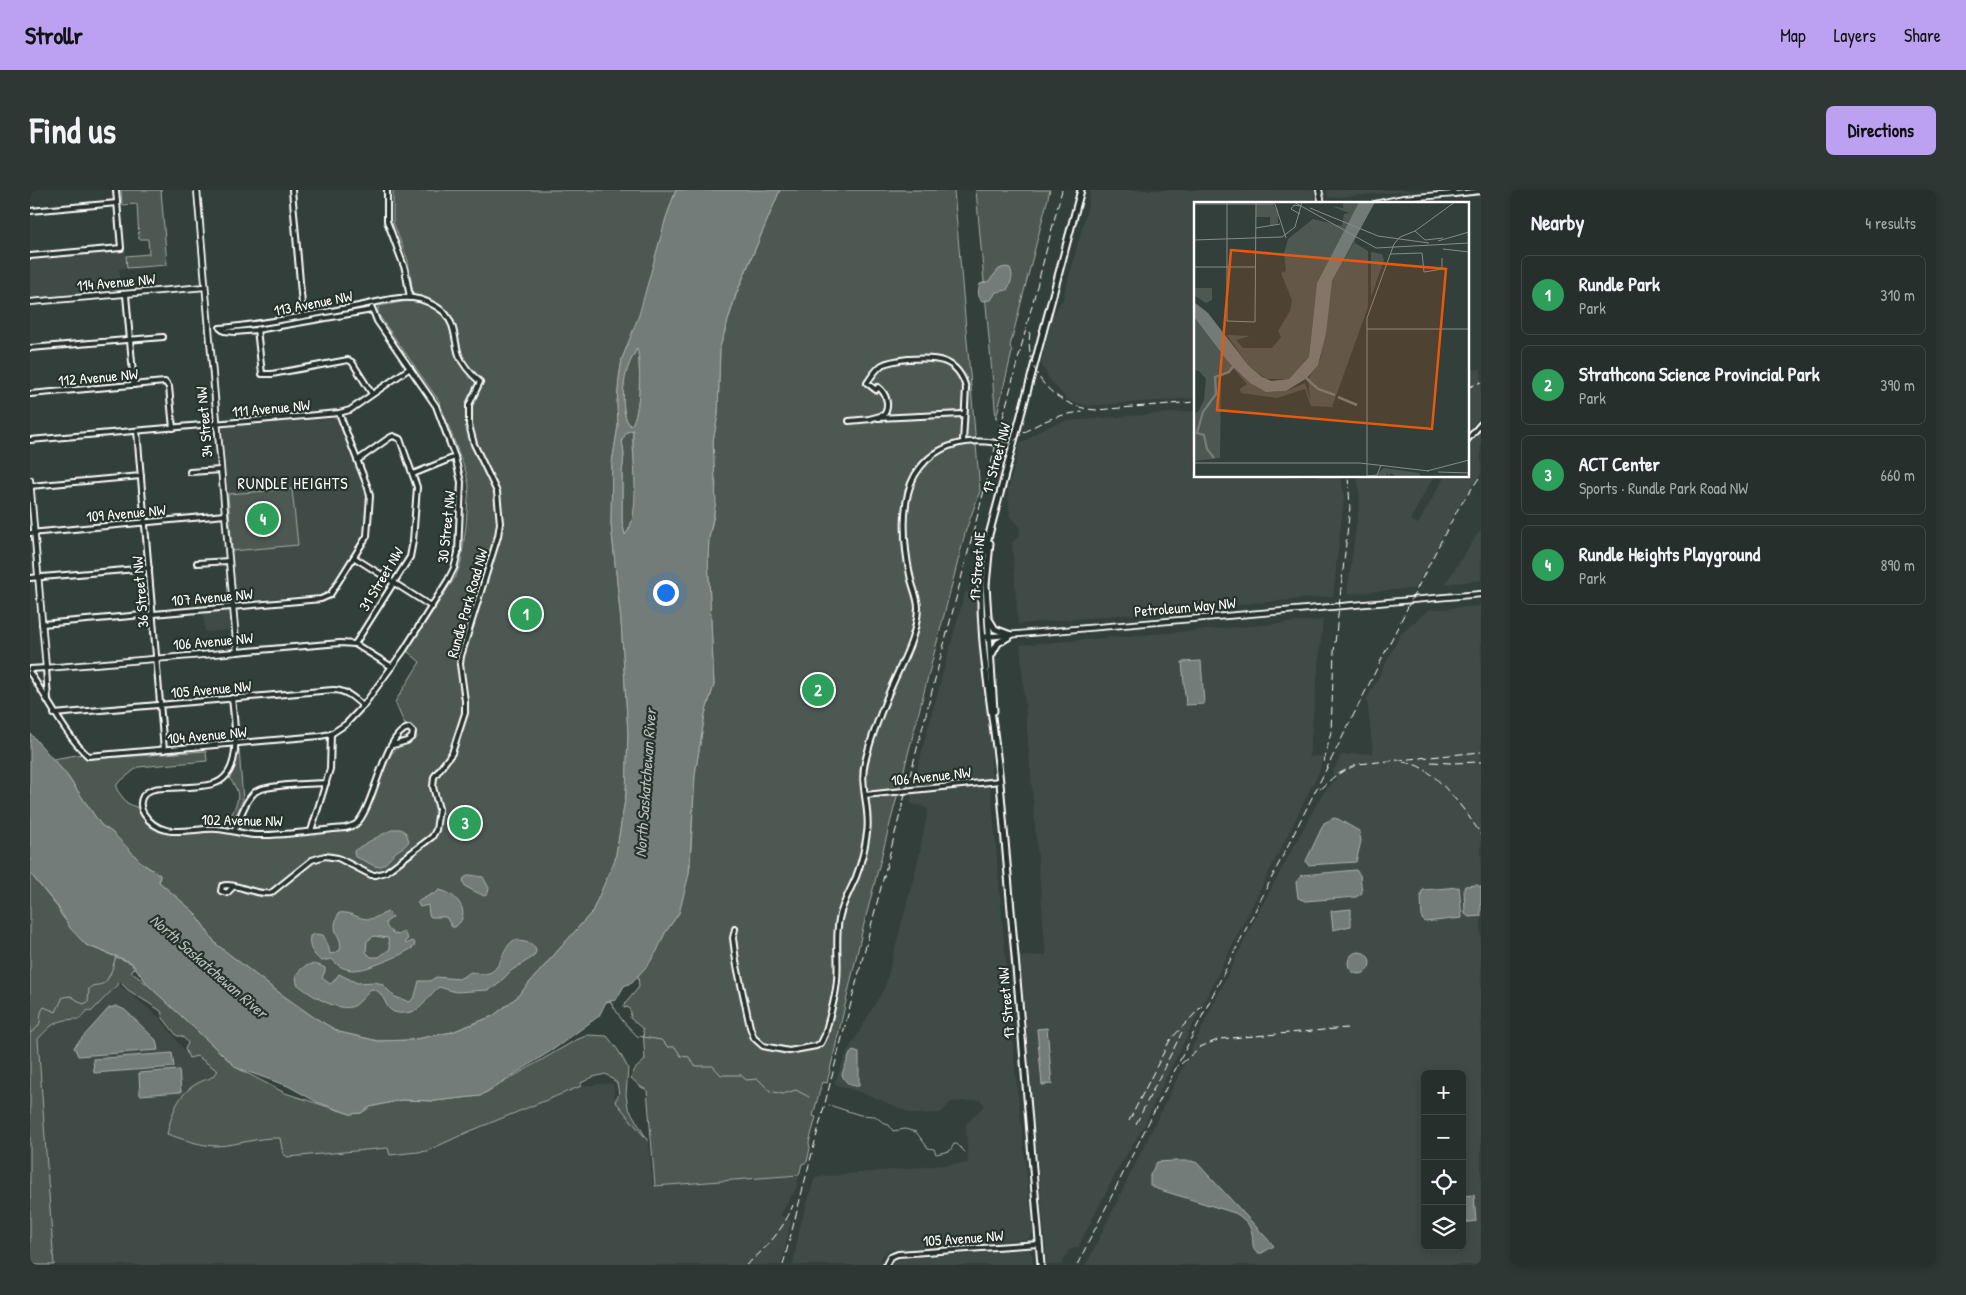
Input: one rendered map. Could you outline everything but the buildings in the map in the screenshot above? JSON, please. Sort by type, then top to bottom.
[{"type":"main road","name":"17 Street NW","points":[[1041,1265],[1000,781],[980,585],[982,561],[1081,190]]},
{"type":"main road","name":"17 Street NE","points":[[987,614],[987,561],[993,520]]},
{"type":"main road","name":"17 Street NW","points":[[986,637],[987,614]]},
{"type":"main road","points":[[987,614],[995,629],[1011,636]]},
{"type":"main road","points":[[990,658],[998,642],[1011,636]]},
{"type":"main road","points":[[986,637],[990,658]]},
{"type":"main road","name":"17 Street NW","points":[[990,658],[996,738]]},
{"type":"street","points":[[30,256],[121,248],[116,190]]},
{"type":"street","name":"34 Street NW","points":[[197,190],[237,652]]},
{"type":"street","points":[[292,190],[302,316]]},
{"type":"street","points":[[387,190],[387,221],[405,268],[410,298]]},
{"type":"street","points":[[1385,202],[1453,192],[1481,191]]},
{"type":"street","points":[[30,211],[117,204]]},
{"type":"street","name":"114 Avenue NW","points":[[30,302],[205,287]]},
{"type":"street","points":[[126,294],[134,384]]},
{"type":"street","name":"113 Avenue NW","points":[[209,329],[256,325],[410,298]]},
{"type":"street","name":"Rundle Park Road NW","points":[[234,886],[263,894],[271,894],[312,860],[328,855],[371,875],[382,874],[432,836],[436,830],[440,809],[433,782],[436,772],[452,752],[464,719],[465,701],[460,664],[461,656],[498,536],[500,513],[497,492],[474,444],[470,425],[469,405],[480,382],[468,371],[462,362],[454,331],[447,316],[432,304],[410,298]]},
{"type":"street","points":[[372,304],[372,310]]},
{"type":"street","name":"113 Avenue NW","points":[[220,328],[224,331],[234,332],[257,330],[372,310]]},
{"type":"street","name":"30 Street NW","points":[[331,734],[351,720],[392,667],[451,576],[457,558],[462,492],[460,472],[436,406],[372,310]]},
{"type":"street","points":[[256,325],[262,374],[272,374],[348,360],[352,362],[372,394]]},
{"type":"street","points":[[30,348],[162,337]]},
{"type":"street","points":[[870,419],[884,415],[887,408],[884,393],[878,387],[876,390],[867,383],[876,370],[883,364],[898,360],[938,359],[947,362],[957,370],[962,376],[966,388],[963,414],[963,442]]},
{"type":"street","name":"111 Avenue NW","points":[[30,440],[340,413],[350,410],[410,368]]},
{"type":"street","name":"112 Avenue NW","points":[[30,394],[164,382],[168,384],[173,428]]},
{"type":"street","points":[[340,413],[370,496],[367,536],[355,558],[432,607]]},
{"type":"street","points":[[849,421],[963,414]]},
{"type":"street","points":[[1468,439],[1481,424]]},
{"type":"street","name":"36 Street NW","points":[[137,431],[158,659],[164,750]]},
{"type":"street","name":"31 Street NW","points":[[355,644],[412,550],[417,487],[401,442],[396,437],[389,438],[358,460]]},
{"type":"street","points":[[734,929],[733,938],[736,961],[754,1038],[763,1046],[789,1051],[811,1048],[821,1043],[826,1035],[837,980],[839,920],[846,898],[859,870],[868,833],[864,795],[864,764],[872,735],[906,655],[917,618],[917,602],[906,554],[906,506],[908,493],[914,477],[923,465],[949,447],[963,442],[988,441],[1012,446]]},
{"type":"street","points":[[413,474],[455,458]]},
{"type":"street","points":[[190,472],[221,470]]},
{"type":"street","points":[[30,486],[141,476]]},
{"type":"street","points":[[30,480],[32,533],[38,578],[48,700]]},
{"type":"street","name":"109 Avenue NW","points":[[32,533],[225,515]]},
{"type":"street","name":"107 Avenue NW","points":[[42,624],[324,598],[332,593],[355,558]]},
{"type":"street","points":[[197,563],[229,560]]},
{"type":"street","points":[[30,578],[150,568]]},
{"type":"street","name":"Petroleum Way NW","points":[[986,637],[1481,594]]},
{"type":"street","name":"106 Avenue NW","points":[[30,669],[340,643],[355,644]]},
{"type":"street","points":[[355,644],[392,667]]},
{"type":"street","points":[[30,673],[48,700],[54,714]]},
{"type":"street","name":"105 Avenue NW","points":[[54,714],[338,690],[352,695],[363,706]]},
{"type":"street","points":[[232,698],[236,745]]},
{"type":"street","name":"104 Avenue NW","points":[[54,714],[85,754],[93,757],[309,738],[331,734]]},
{"type":"street","points":[[409,728],[413,732],[412,737],[407,741],[393,745],[404,729],[409,728]]},
{"type":"street","points":[[311,831],[331,763],[331,734]]},
{"type":"street","name":"102 Avenue NW","points":[[236,745],[230,768],[225,776],[216,783],[158,788],[149,791],[141,802],[141,809],[148,819],[159,827],[170,831],[184,832],[215,828],[256,835],[345,828],[357,823],[364,814],[384,761],[393,745]]},
{"type":"street","name":"106 Avenue NW","points":[[864,795],[1000,781]]},
{"type":"street","points":[[235,830],[248,801],[257,791],[268,787],[326,783]]},
{"type":"street","name":"105 Avenue NW","points":[[886,1265],[889,1258],[898,1254],[1039,1244]]},
{"type":"shaded area","points":[[121,190],[161,190],[167,265],[127,268],[126,256],[149,254],[148,239],[139,239],[137,204],[122,205]]},
{"type":"shaded area","points":[[393,190],[676,190],[666,218],[640,315],[622,359],[619,379],[618,426],[612,463],[611,524],[621,621],[628,733],[626,794],[615,860],[592,912],[516,998],[493,1016],[452,1032],[411,1040],[378,1041],[339,1032],[312,1016],[216,944],[194,912],[159,882],[160,875],[143,864],[112,833],[101,825],[66,774],[53,759],[82,754],[90,759],[206,751],[207,761],[138,767],[117,784],[117,790],[127,803],[138,808],[139,813],[146,819],[161,830],[169,833],[183,834],[214,831],[257,837],[349,831],[358,826],[365,817],[391,754],[400,746],[417,738],[414,728],[405,725],[395,702],[420,662],[407,651],[456,576],[461,562],[469,486],[466,472],[439,401],[378,314],[378,306],[414,300],[408,261],[393,222]]},
{"type":"shaded area","points":[[780,190],[954,190],[980,491],[966,530],[863,928],[827,1083],[822,1082],[813,1116],[816,1117],[809,1143],[810,1148],[807,1162],[802,1164],[799,1175],[655,1186],[647,1090],[631,1078],[635,1069],[645,1060],[643,1029],[630,1018],[631,1012],[628,1007],[624,1008],[624,1005],[639,987],[638,975],[648,965],[665,933],[679,913],[690,867],[695,774],[705,714],[714,685],[708,558],[716,484],[713,466],[713,441],[718,415],[720,347],[736,295]]},
{"type":"shaded area","points":[[976,190],[1050,190],[1010,346],[1012,352],[996,419]]},
{"type":"shaded area","points":[[1090,190],[1314,190],[1315,202],[1194,202],[1194,398],[1088,406],[1069,401],[1050,380],[1041,364],[1053,315],[1063,299],[1088,206]]},
{"type":"shaded area","points":[[1327,190],[1417,190],[1328,198]]},
{"type":"shaded area","points":[[126,250],[127,268],[119,269],[122,291],[30,300],[30,260]]},
{"type":"shaded area","points":[[638,347],[639,399],[635,419],[631,427],[625,416],[624,386],[628,366]]},
{"type":"shaded area","points":[[1481,369],[1481,415],[1468,431],[1468,370]]},
{"type":"shaded area","points":[[1194,411],[1194,478],[1341,478],[1344,496],[1333,596],[1018,624],[1012,543],[1019,536],[1020,528],[1010,517],[1008,492],[1020,444],[1042,429],[1065,421]]},
{"type":"shaded area","points":[[337,418],[367,489],[363,536],[324,594],[236,601],[232,551],[298,544],[292,490],[228,494],[222,427]]},
{"type":"shaded area","points":[[633,430],[634,514],[631,526],[625,535],[622,522],[624,455],[622,440],[627,432]]},
{"type":"shaded area","points":[[1481,430],[1481,473],[1455,512],[1416,588],[1347,594],[1360,498],[1357,478],[1433,478],[1410,520],[1418,524],[1444,478],[1468,478],[1468,445]]},
{"type":"shaded area","points":[[292,489],[298,545],[232,551],[228,494]]},
{"type":"shaded area","points":[[1481,529],[1481,580],[1445,584]]},
{"type":"shaded area","points":[[965,592],[975,593],[982,678],[989,721],[991,788],[1015,1069],[1033,1233],[1028,1239],[888,1250],[881,1257],[880,1265],[793,1265],[800,1226],[815,1177],[968,1163],[966,1124],[985,1105],[980,1100],[951,1102],[941,1113],[913,1114],[866,1094],[834,1084],[848,1051],[885,987],[919,857],[928,808],[910,803],[913,784]]},
{"type":"shaded area","points":[[1481,606],[1481,1265],[1086,1265],[1257,915],[1321,796],[1336,779],[1332,773],[1341,755],[1373,753],[1367,699],[1401,634],[1428,610]]},
{"type":"shaded area","points":[[229,611],[230,630],[205,632],[203,613]]},
{"type":"shaded area","points":[[1323,620],[1309,757],[1323,756],[1319,772],[1158,1094],[1144,1126],[1119,1167],[1078,1247],[1069,1250],[1061,1265],[1047,1265],[1020,957],[1046,955],[1020,645]]},
{"type":"shaded area","points":[[239,749],[243,800],[231,827],[223,825],[223,819],[230,818],[238,797],[236,788],[229,778]]},
{"type":"shaded area","points":[[30,873],[86,945],[131,963],[134,968],[131,972],[148,985],[237,1068],[285,1093],[350,1114],[361,1113],[370,1107],[401,1100],[435,1101],[480,1096],[574,1041],[588,1035],[607,1036],[618,1050],[628,1068],[626,1095],[628,1107],[648,1141],[615,1101],[619,1094],[617,1083],[606,1074],[593,1077],[581,1083],[581,1086],[468,1132],[427,1151],[390,1155],[388,1148],[288,1157],[283,1154],[280,1138],[217,1146],[185,1140],[167,1134],[176,1105],[191,1088],[210,1078],[218,1071],[197,1056],[189,1058],[185,1049],[188,1043],[182,1036],[177,1036],[163,1018],[161,1011],[128,990],[120,982],[91,1012],[88,1010],[80,1019],[56,1023],[38,1039],[54,1265],[30,1265]]},
{"type":"shaded area","points":[[118,984],[159,1017],[189,1057],[197,1056],[218,1071],[215,1075],[344,1152],[388,1148],[390,1155],[427,1151],[468,1132],[581,1086],[613,1083],[615,1101],[648,1141],[653,1186],[799,1175],[796,1189],[780,1215],[791,1221],[781,1265],[54,1265],[38,1039],[52,1024],[64,1020],[80,1019],[88,1010],[91,1012]]},
{"type":"shaded area","points":[[1028,1249],[1032,1253],[1033,1265],[889,1265],[891,1262],[901,1259]]},
{"type":"water","name":"North Saskatchewan River","points":[[676,190],[780,190],[736,294],[720,347],[718,415],[713,441],[716,502],[709,538],[708,558],[714,685],[705,714],[695,774],[689,874],[679,913],[665,933],[648,965],[631,983],[624,986],[616,1000],[606,1002],[599,1016],[554,1049],[480,1096],[435,1101],[401,1100],[370,1107],[361,1113],[350,1114],[317,1102],[288,1086],[237,1068],[148,985],[131,962],[86,945],[70,928],[58,907],[30,873],[30,733],[66,774],[101,825],[112,832],[143,864],[160,875],[159,882],[194,912],[216,944],[274,989],[312,1016],[339,1032],[378,1041],[411,1040],[452,1032],[493,1016],[516,998],[592,912],[615,860],[626,794],[628,733],[621,621],[611,524],[612,463],[618,426],[617,403],[622,359],[639,315],[666,218]],"holes":[[[637,348],[639,388],[637,411],[631,426],[625,416],[623,394],[627,371]],[[633,430],[635,500],[630,526],[625,535],[622,522],[624,455],[622,440],[627,432]]]},
{"type":"water","points":[[1010,268],[1012,274],[1007,290],[996,292],[991,300],[982,301],[978,293],[980,284],[989,281],[999,269]]},
{"type":"water","points":[[1201,661],[1204,704],[1186,705],[1182,662]]},
{"type":"water","points":[[1334,818],[1359,831],[1361,841],[1356,862],[1308,865],[1306,861],[1324,823]]},
{"type":"water","points":[[394,829],[401,829],[406,833],[409,841],[383,865],[376,866],[355,857],[354,851]]},
{"type":"water","points":[[1356,870],[1360,875],[1362,893],[1356,897],[1305,901],[1298,898],[1296,882],[1302,875]]},
{"type":"water","points":[[470,875],[483,877],[489,888],[488,893],[484,896],[466,887],[463,882],[464,878]]},
{"type":"water","points":[[1477,885],[1481,887],[1481,916],[1469,917],[1465,914],[1464,888],[1465,886]]},
{"type":"water","points":[[1459,887],[1462,918],[1425,922],[1422,919],[1421,893],[1423,890]]},
{"type":"water","points":[[439,890],[452,895],[463,910],[463,916],[455,927],[452,927],[446,917],[431,917],[428,905],[420,907],[417,902],[435,894]]},
{"type":"water","points":[[1351,909],[1351,926],[1333,930],[1331,911]]},
{"type":"water","points":[[388,912],[393,917],[386,922],[388,928],[398,935],[403,931],[408,939],[405,941],[406,944],[412,941],[415,943],[414,947],[400,955],[372,966],[351,970],[338,965],[332,959],[321,961],[312,950],[310,936],[315,934],[323,935],[330,954],[340,950],[341,945],[335,926],[339,913],[347,913],[368,919]],"holes":[[[374,936],[388,938],[390,949],[379,957],[371,957],[366,952],[367,941]]]},
{"type":"water","points":[[514,940],[530,943],[535,947],[536,952],[533,957],[512,970],[496,986],[488,990],[456,992],[439,987],[423,1005],[407,1013],[398,1013],[389,1009],[380,993],[376,990],[371,989],[354,1006],[340,1007],[316,997],[297,984],[296,975],[299,971],[313,964],[325,968],[322,978],[330,984],[339,974],[357,983],[375,982],[382,984],[395,997],[410,1002],[415,996],[419,981],[430,981],[436,977],[459,979],[471,972],[489,973],[495,969]]},
{"type":"water","points":[[1359,952],[1367,955],[1370,963],[1367,971],[1359,974],[1351,971],[1348,963],[1351,955]]},
{"type":"water","points":[[116,1006],[125,1010],[156,1040],[158,1050],[78,1056],[74,1047],[109,1008]]},
{"type":"water","points":[[1047,1028],[1052,1084],[1042,1085],[1037,1029]]},
{"type":"water","points":[[853,1051],[859,1053],[859,1086],[853,1086],[848,1083],[842,1074]]},
{"type":"water","points":[[172,1053],[174,1067],[94,1073],[93,1059]]},
{"type":"water","points":[[179,1070],[181,1092],[140,1095],[139,1073]]},
{"type":"water","points":[[1192,1161],[1197,1163],[1274,1246],[1262,1253],[1257,1253],[1254,1250],[1251,1231],[1248,1225],[1235,1213],[1157,1189],[1150,1185],[1150,1175],[1157,1162]]},
{"type":"water","points":[[1474,1195],[1476,1221],[1466,1222],[1466,1196]]},
{"type":"waterway","points":[[30,1033],[40,1023],[44,1007],[56,1012],[63,997],[71,996],[83,1004],[88,1002],[89,989],[106,981],[112,971],[116,956]]},
{"type":"waterway","points":[[610,1001],[622,1020],[637,1036],[661,1040],[668,1047],[675,1047],[681,1056],[689,1057],[695,1066],[713,1066],[721,1075],[741,1075],[746,1080],[758,1079],[770,1091],[783,1094],[796,1090],[809,1097]]},
{"type":"waterway","points":[[829,1105],[860,1115],[875,1116],[889,1125],[893,1131],[905,1129],[916,1132],[928,1148],[934,1149],[936,1154],[950,1151],[954,1144],[957,1144],[965,1152]]},
{"type":"railway","points":[[783,1265],[1062,190]]},
{"type":"railway","points":[[1030,332],[1029,347],[1032,361],[1037,374],[1045,386],[1056,395],[1081,408],[1096,410],[1194,402]]},
{"type":"railway","points":[[1468,388],[1481,382]]},
{"type":"railway","points":[[994,470],[1009,446],[1030,429],[1055,417],[1083,412]]},
{"type":"railway","points":[[1077,1265],[1440,543],[1458,509],[1481,475]]},
{"type":"railway","points":[[1324,762],[1331,732],[1334,652],[1350,507],[1348,478]]},
{"type":"railway","points":[[1320,789],[1336,775],[1358,764],[1481,752]]},
{"type":"railway","points":[[1403,762],[1422,768],[1440,782],[1470,818],[1481,835]]},
{"type":"railway","points":[[1431,762],[1481,762]]},
{"type":"railway","points":[[1129,1121],[1170,1040],[1202,1006]]},
{"type":"railway","points":[[1181,1064],[1200,1047],[1220,1039],[1347,1028]]},
{"type":"railway","points":[[1136,1124],[1182,1032]]},
{"type":"railway","points":[[746,1265],[773,1238],[785,1222],[793,1205]]},
{"type":"place","name":"Rundle Heights Playground","points":[[263,519]]},
{"type":"place","name":"Rundle Park","points":[[526,614]]},
{"type":"place","name":"Strathcona Science Provincial Park","points":[[818,690]]},
{"type":"place","name":"ACT Center","points":[[465,823]]},
{"type":"district","name":"RUNDLE HEIGHTS","points":[[293,483]]}]
